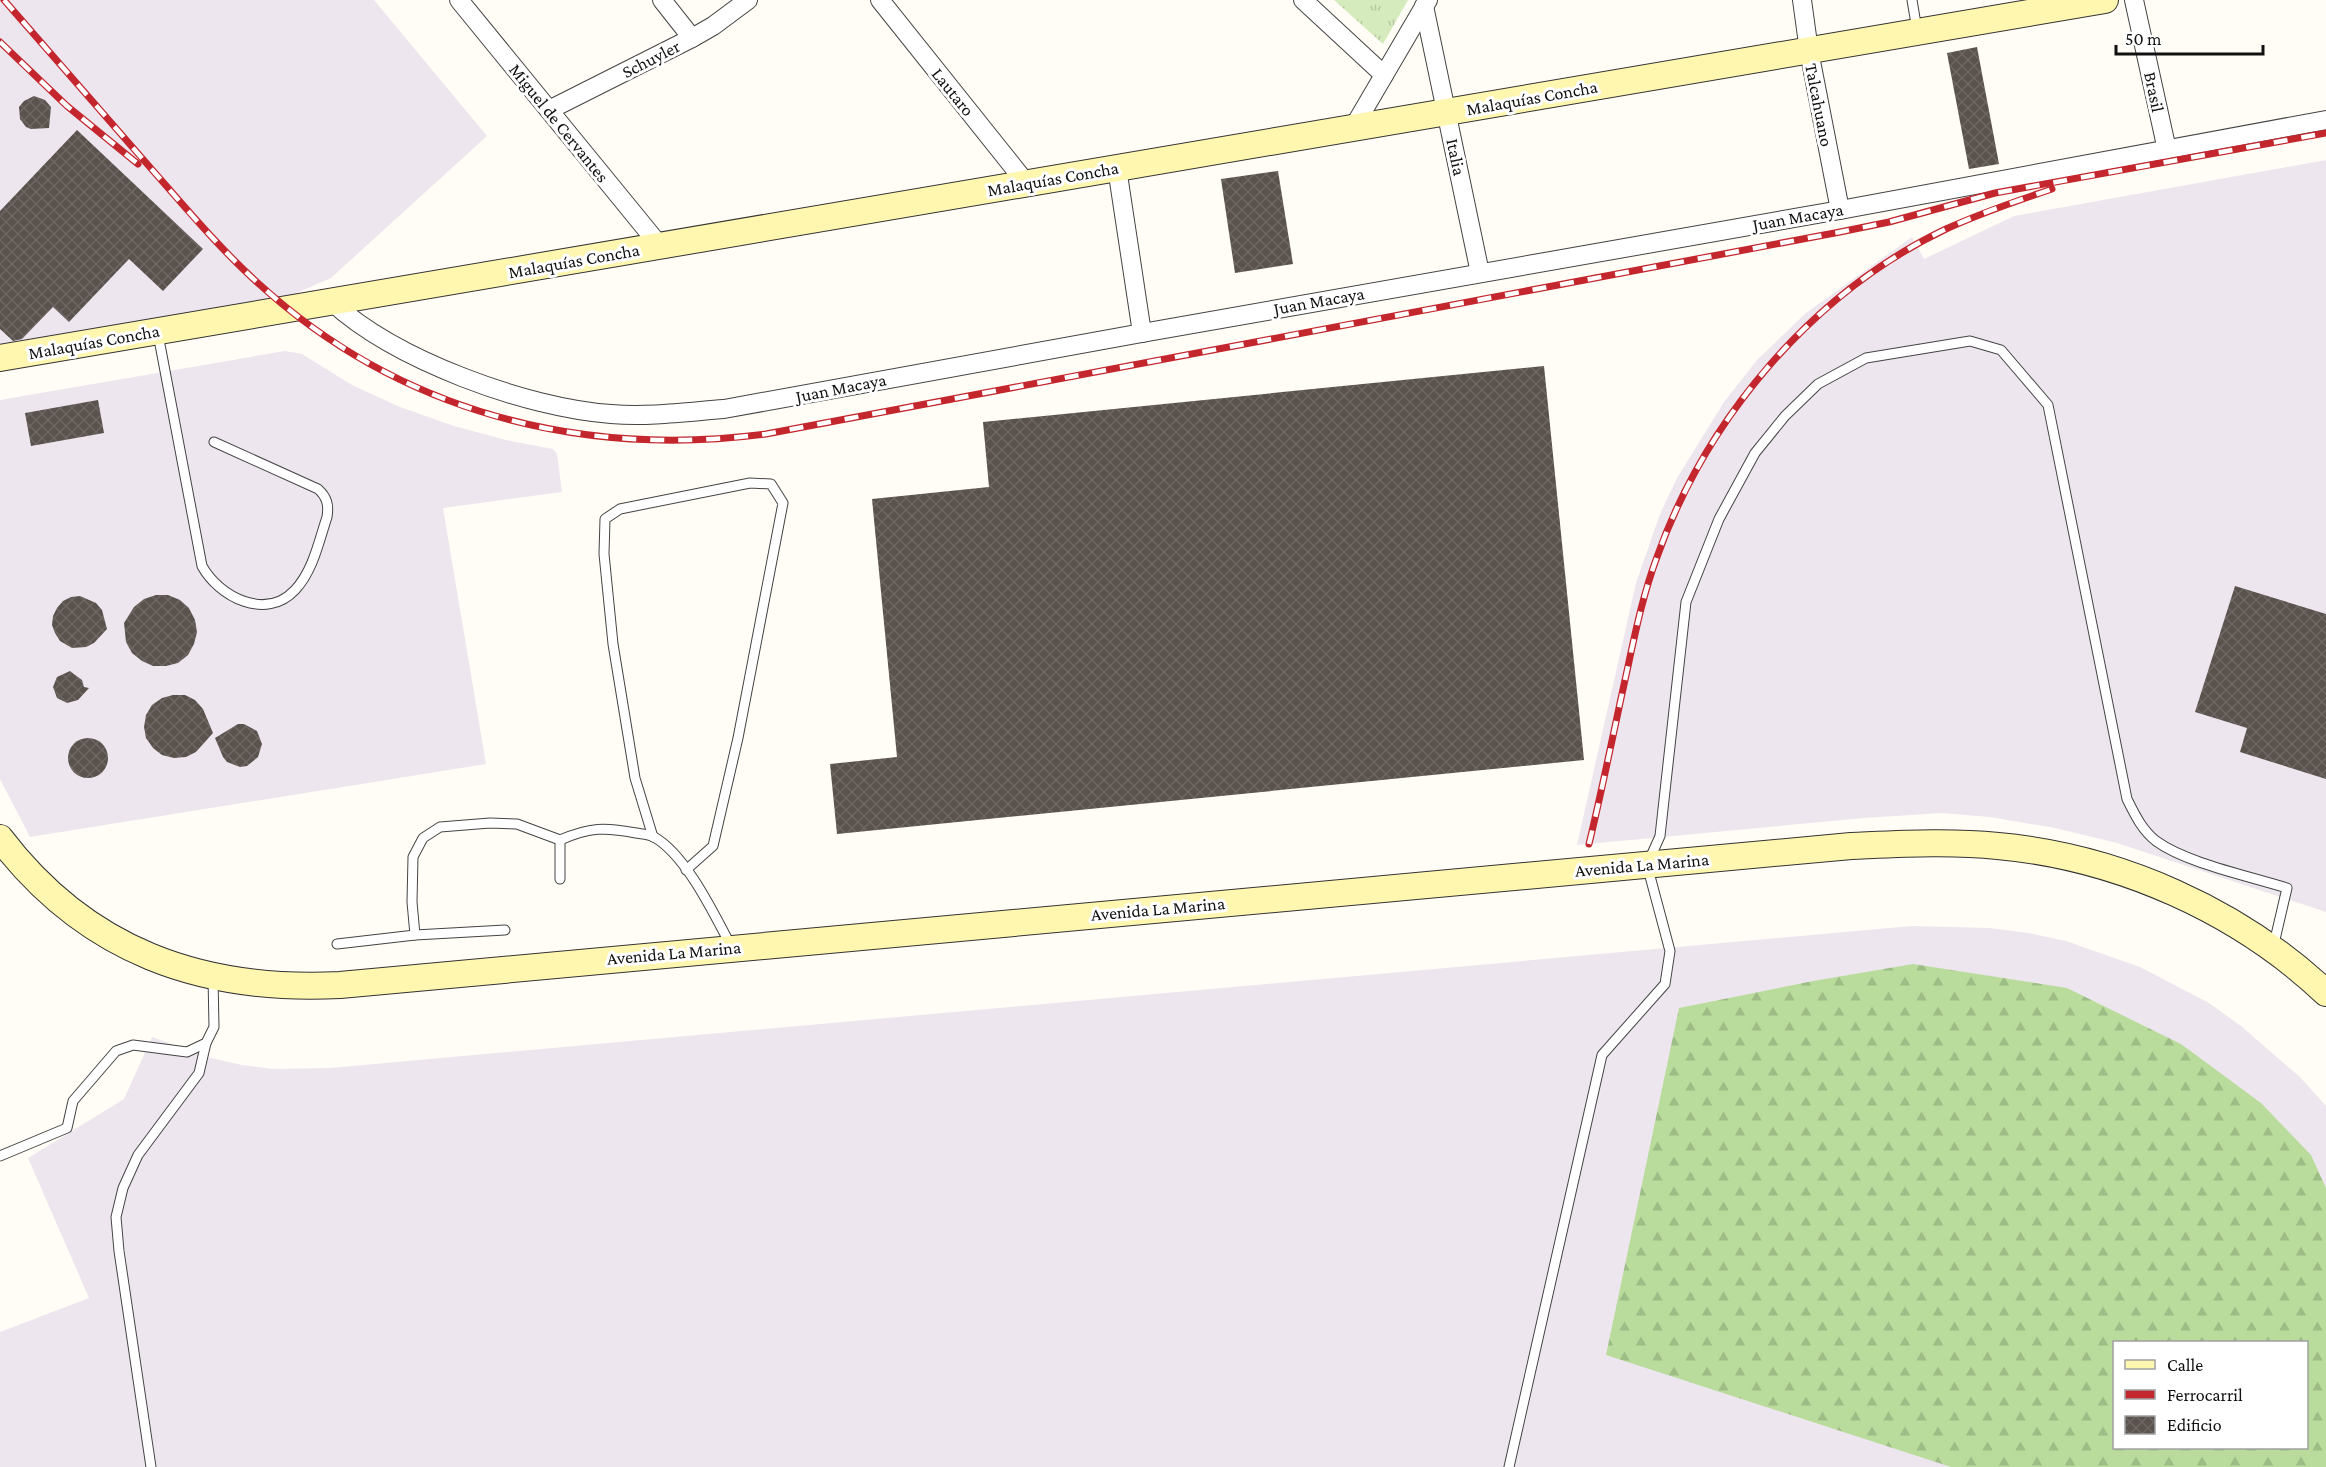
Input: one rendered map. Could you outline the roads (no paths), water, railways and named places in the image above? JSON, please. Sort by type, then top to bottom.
[{"type":"main road","name":"Malaquías Concha","points":[[0,358],[2094,2]]},
{"type":"main road","name":"Avenida La Marina","points":[[0,838],[46,890],[92,925],[128,947],[155,959],[213,977],[274,986],[340,985],[1892,844],[1965,844],[2032,850],[2098,865],[2161,887],[2244,930],[2273,950],[2326,993]]},
{"type":"street","name":"Miguel de Cervantes","points":[[459,0],[660,246]]},
{"type":"street","points":[[662,0],[692,38]]},
{"type":"street","name":"Schuyler","points":[[549,110],[692,38],[713,26],[748,0]]},
{"type":"street","name":"Lautaro","points":[[880,0],[1027,184]]},
{"type":"street","points":[[1303,0],[1384,75]]},
{"type":"street","name":"Talcahuano","points":[[1802,0],[1809,51],[1840,210]]},
{"type":"street","name":"Brasil","points":[[2134,0],[2167,150]]},
{"type":"street","name":"Italia","points":[[1353,128],[1426,3]]},
{"type":"street","name":"Italia","points":[[1426,3],[1480,273]]},
{"type":"street","name":"Juan Macaya","points":[[332,302],[378,337],[441,368],[490,386],[560,406],[625,415],[659,415],[724,409],[1840,210],[2326,120]]},
{"type":"street","points":[[1117,168],[1142,333]]},
{"type":"lane","points":[[1912,0],[1917,32]]},
{"type":"lane","points":[[158,332],[202,566],[215,585],[231,597],[253,603],[279,600],[295,590],[307,573],[327,517],[326,497],[318,489],[214,442]]},
{"type":"lane","points":[[1509,1467],[1602,1055],[1665,984],[1670,951],[1647,865],[1660,836],[1686,602],[1719,519],[1755,453],[1785,416],[1818,384],[1866,358],[1970,341],[2001,350],[2048,405],[2127,799],[2138,823],[2155,840],[2180,855],[2287,888],[2273,950]]},
{"type":"lane","points":[[653,837],[635,778],[613,644],[604,554],[605,519],[620,509],[750,483],[771,484],[783,503],[738,738],[713,846],[686,870]]},
{"type":"lane","points":[[415,935],[412,902],[413,857],[423,838],[440,827],[490,823],[517,824],[560,840],[574,834],[607,827],[653,837],[674,855],[696,882],[733,948]]},
{"type":"lane","points":[[560,840],[560,879]]},
{"type":"lane","points":[[337,944],[415,935],[505,930]]},
{"type":"lane","points":[[151,1467],[119,1251],[117,1217],[123,1188],[138,1155],[199,1073],[206,1043],[214,1027],[213,977]]},
{"type":"lane","points":[[0,1156],[67,1128],[74,1101],[116,1051],[133,1045],[187,1052],[206,1043]]},
{"type":"railway","points":[[4,0],[216,241],[259,284],[314,328],[372,365],[432,394],[496,416],[561,431],[628,439],[697,440],[766,434],[1840,232],[1889,222],[1995,193],[2326,133]]},
{"type":"railway","points":[[0,42],[67,106],[138,164]]},
{"type":"railway","points":[[1589,844],[1635,634],[1657,557],[1678,506],[1704,457],[1735,409],[1770,365],[1809,325],[1851,288],[1897,256],[1959,223],[2052,189]]}]
